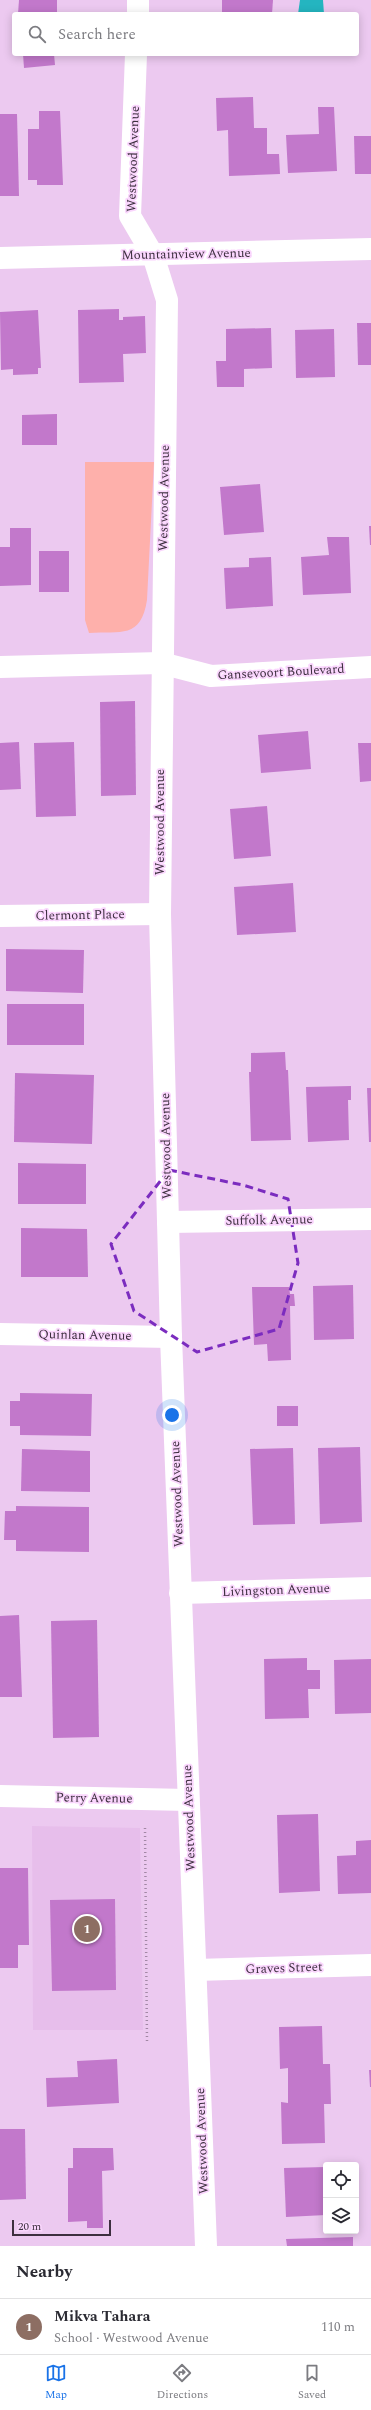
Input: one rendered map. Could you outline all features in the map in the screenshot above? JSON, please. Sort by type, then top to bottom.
[{"type":"street","points":[[138,0],[138,12]]},
{"type":"street","name":"Westwood Avenue","points":[[136,56],[130,216],[153,255],[168,300],[161,663],[160,914],[171,1337],[206,2246]]},
{"type":"street","name":"Mountainview Avenue","points":[[0,258],[371,249]]},
{"type":"street","name":"Gansevoort Boulevard","points":[[0,667],[161,663],[211,676],[371,667]]},
{"type":"street","name":"Clermont Place","points":[[0,916],[160,914]]},
{"type":"street","name":"Suffolk Avenue","points":[[168,1222],[371,1218]]},
{"type":"street","name":"Quinlan Avenue","points":[[0,1334],[171,1337]]},
{"type":"street","name":"Livingston Avenue","points":[[180,1593],[371,1588]]},
{"type":"street","name":"Perry Avenue","points":[[0,1796],[188,1800]]},
{"type":"street","name":"Graves Street","points":[[196,1970],[371,1965]]},
{"type":"path","points":[[145,1827],[147,2041]]},
{"type":"highlighted area","points":[[169,1170],[243,1185],[288,1199],[298,1263],[279,1329],[197,1352],[134,1311],[111,1244]]},
{"type":"shaded area","points":[[300,0],[323,0],[324,12],[298,12]]},
{"type":"shaded area","points":[[85,462],[154,462],[147,600],[144,613],[140,621],[134,627],[120,632],[89,633],[85,620]]},
{"type":"shaded area","points":[[32,1826],[140,1828],[143,2030],[33,2030]]},
{"type":"building","points":[[19,0],[57,0],[57,12],[18,12]]},
{"type":"building","points":[[222,0],[273,0],[272,12],[222,12]]},
{"type":"building","points":[[23,56],[54,56],[55,65],[24,68]]},
{"type":"building","points":[[253,97],[254,128],[267,128],[267,154],[279,154],[280,174],[229,176],[228,130],[217,131],[216,98]]},
{"type":"building","points":[[318,107],[334,107],[337,171],[288,173],[286,135],[319,134]]},
{"type":"building","points":[[39,111],[60,111],[63,185],[37,185],[37,180],[28,180],[28,129],[39,129]]},
{"type":"building","points":[[0,114],[17,114],[19,196],[0,196]]},
{"type":"building","points":[[354,136],[371,136],[371,174],[355,174]]},
{"type":"building","points":[[119,309],[119,320],[123,320],[123,317],[145,316],[146,353],[123,354],[124,382],[79,383],[78,310]]},
{"type":"building","points":[[38,310],[41,368],[38,368],[38,374],[13,375],[13,369],[1,370],[0,312]]},
{"type":"building","points":[[357,323],[371,323],[371,365],[358,365]]},
{"type":"building","points":[[271,328],[272,368],[244,369],[244,387],[217,387],[216,361],[226,361],[226,329]]},
{"type":"building","points":[[334,329],[335,377],[296,378],[295,330]]},
{"type":"building","points":[[57,414],[57,445],[22,445],[22,415]]},
{"type":"building","points":[[260,484],[264,532],[224,535],[220,487]]},
{"type":"building","points":[[369,526],[371,526],[371,545],[370,545]]},
{"type":"building","points":[[10,528],[31,528],[31,585],[0,586],[0,547],[10,547]]},
{"type":"building","points":[[327,537],[349,537],[351,593],[303,595],[301,557],[329,555]]},
{"type":"building","points":[[39,551],[69,551],[69,592],[39,592]]},
{"type":"building","points":[[271,557],[273,606],[226,609],[224,568],[249,567],[249,558]]},
{"type":"building","points":[[135,701],[136,795],[101,796],[100,702]]},
{"type":"building","points":[[308,731],[311,769],[261,773],[258,735]]},
{"type":"building","points":[[19,742],[21,789],[0,790],[0,743]]},
{"type":"building","points":[[74,742],[76,816],[36,817],[34,743]]},
{"type":"building","points":[[358,743],[371,743],[371,781],[360,782]]},
{"type":"building","points":[[267,806],[271,856],[234,859],[230,809]]},
{"type":"building","points":[[293,883],[296,932],[237,935],[234,887]]},
{"type":"building","points":[[6,949],[84,950],[83,993],[6,991]]},
{"type":"building","points":[[7,1004],[84,1004],[84,1045],[7,1045]]},
{"type":"building","points":[[285,1052],[286,1070],[288,1070],[291,1140],[251,1141],[249,1072],[251,1072],[251,1053]]},
{"type":"building","points":[[15,1073],[94,1075],[92,1144],[14,1142]]},
{"type":"building","points":[[351,1086],[351,1100],[348,1100],[349,1140],[308,1142],[306,1087]]},
{"type":"building","points":[[367,1088],[371,1088],[371,1142],[369,1142]]},
{"type":"building","points":[[18,1163],[86,1164],[86,1204],[18,1204]]},
{"type":"building","points":[[21,1228],[87,1229],[88,1277],[21,1277]]},
{"type":"building","points":[[353,1285],[354,1339],[314,1340],[313,1286]]},
{"type":"building","points":[[252,1287],[289,1287],[290,1294],[294,1294],[295,1306],[290,1306],[291,1360],[268,1361],[267,1344],[254,1345]]},
{"type":"building","points":[[20,1393],[92,1394],[91,1436],[20,1435],[20,1426],[10,1426],[10,1401],[20,1401]]},
{"type":"building","points":[[277,1406],[298,1406],[298,1426],[277,1426]]},
{"type":"building","points":[[360,1447],[362,1522],[320,1524],[318,1448]]},
{"type":"building","points":[[293,1448],[295,1524],[253,1525],[250,1449]]},
{"type":"building","points":[[22,1449],[90,1451],[90,1492],[21,1491]]},
{"type":"building","points":[[16,1506],[89,1507],[89,1552],[16,1551],[16,1540],[4,1540],[5,1511],[16,1511]]},
{"type":"building","points":[[19,1615],[22,1697],[0,1697],[0,1616]]},
{"type":"building","points":[[97,1620],[99,1737],[53,1738],[51,1621]]},
{"type":"building","points":[[307,1658],[307,1670],[320,1670],[320,1689],[308,1689],[309,1718],[265,1719],[264,1659]]},
{"type":"building","points":[[371,1659],[371,1713],[335,1714],[334,1660]]},
{"type":"building","points":[[318,1814],[320,1891],[279,1893],[277,1815]]},
{"type":"building","points":[[371,1840],[371,1893],[338,1894],[337,1856],[356,1855],[356,1841]]},
{"type":"building","points":[[0,1868],[28,1868],[29,1945],[18,1945],[18,1968],[0,1968]]},
{"type":"building","points":[[115,1899],[116,1990],[52,1991],[50,1900]]},
{"type":"building","points":[[322,2026],[323,2064],[330,2064],[331,2104],[324,2104],[325,2143],[282,2144],[281,2102],[288,2103],[288,2068],[280,2069],[279,2027]]},
{"type":"building","points":[[117,2059],[119,2103],[47,2107],[46,2078],[78,2077],[77,2061]]},
{"type":"building","points":[[369,2070],[371,2070],[371,2087],[370,2087]]},
{"type":"building","points":[[0,2129],[25,2129],[26,2199],[0,2200]]},
{"type":"building","points":[[73,2148],[113,2148],[114,2170],[102,2171],[103,2228],[87,2228],[87,2221],[68,2222],[68,2168],[73,2168]]},
{"type":"building","points":[[323,2167],[323,2215],[286,2217],[284,2168]]},
{"type":"building","points":[[353,2237],[353,2246],[287,2246],[286,2239]]},
{"type":"place","name":"Mikva Tahara","points":[[87,1929]]}]
